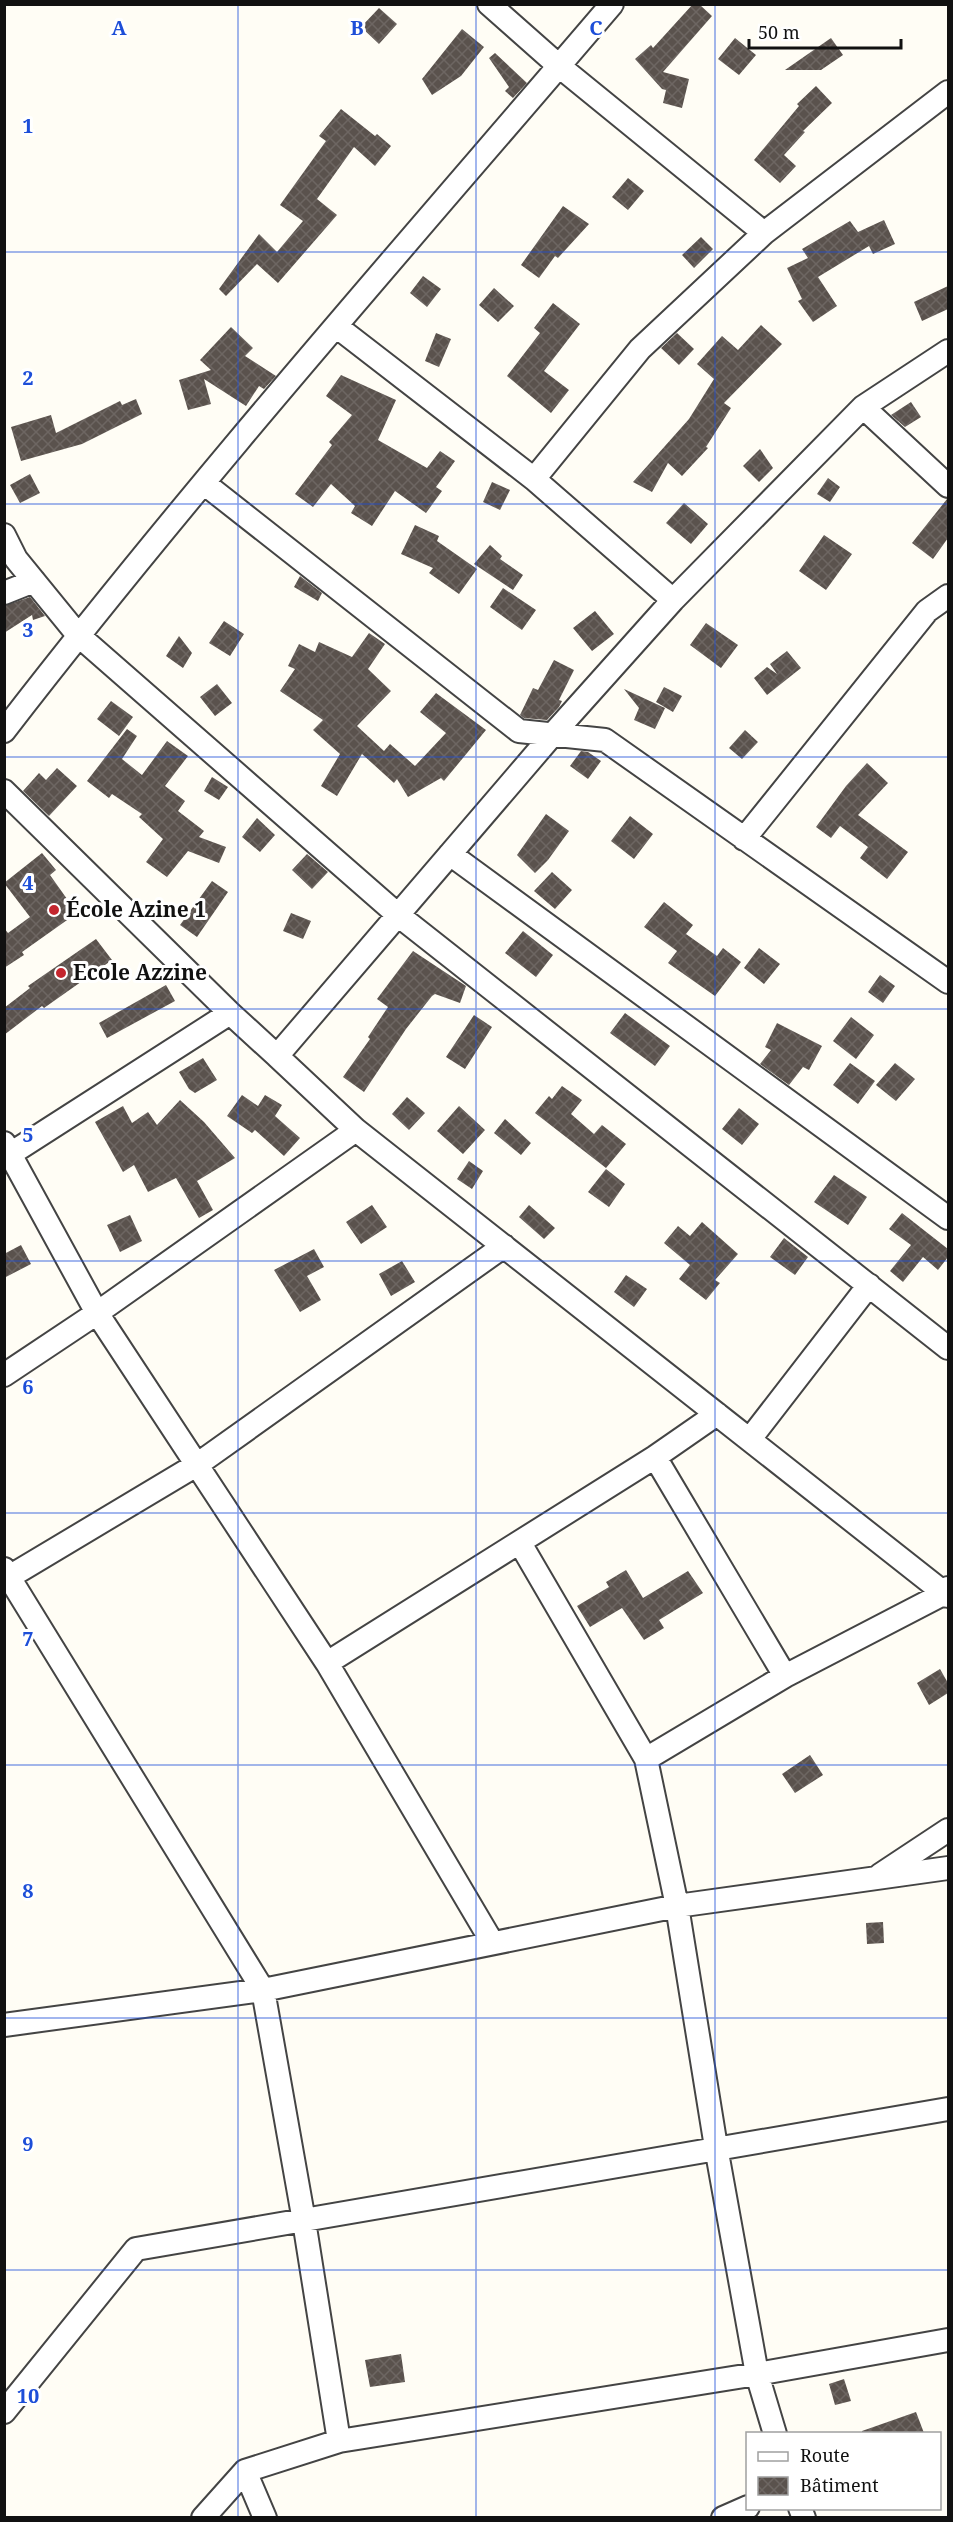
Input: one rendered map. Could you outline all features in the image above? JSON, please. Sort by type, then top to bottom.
[{"type":"street","points":[[489,4],[559,66],[764,233]]},
{"type":"street","points":[[4,730],[78,635],[336,326],[612,4]]},
{"type":"street","points":[[534,479],[640,349],[764,233],[948,92]]},
{"type":"street","points":[[336,326],[534,479],[674,600]]},
{"type":"street","points":[[277,1056],[553,735],[674,600],[863,407],[948,351]]},
{"type":"street","points":[[863,407],[948,486]]},
{"type":"street","points":[[205,484],[519,731],[605,740],[948,982]]},
{"type":"street","points":[[4,535],[16,560],[78,635],[398,915],[948,1348]]},
{"type":"street","points":[[4,592],[34,581]]},
{"type":"street","points":[[744,839],[927,611],[948,596]]},
{"type":"street","points":[[4,790],[230,1013],[356,1130],[947,1592],[785,1676],[646,1759]]},
{"type":"street","points":[[450,854],[945,1208]]},
{"type":"street","points":[[230,1013],[7,1151],[97,1313],[327,1663],[492,1942]]},
{"type":"street","points":[[4,1375],[97,1313],[356,1130]]},
{"type":"street","points":[[339,2441],[304,2221],[263,1990],[6,1576],[198,1464],[504,1246]]},
{"type":"street","points":[[750,1439],[869,1285]]},
{"type":"street","points":[[327,1663],[655,1457],[717,1414]]},
{"type":"street","points":[[655,1457],[785,1676]]},
{"type":"street","points":[[520,1543],[646,1759],[677,1906],[716,2147],[757,2374],[775,2432]]},
{"type":"street","points":[[874,1879],[948,1830]]},
{"type":"street","points":[[4,2025],[263,1990],[677,1906],[948,1868]]},
{"type":"street","points":[[4,2412],[136,2249],[716,2147],[948,2109]]},
{"type":"street","points":[[203,2517],[245,2471],[339,2441],[757,2374],[948,2340]]},
{"type":"street","points":[[245,2471],[265,2517]]},
{"type":"street","points":[[723,2517],[746,2507]]},
{"type":"building","points":[[693,4],[699,4],[712,16],[663,72],[689,79],[682,108],[663,103],[666,90],[662,89],[635,59],[651,45],[653,48]]},
{"type":"building","points":[[379,8],[397,24],[379,44],[361,27]]},
{"type":"building","points":[[462,29],[484,47],[461,76],[432,95],[422,79]]},
{"type":"building","points":[[735,38],[756,55],[739,75],[718,59]]},
{"type":"building","points":[[831,38],[843,55],[821,70],[785,70]]},
{"type":"building","points":[[495,53],[527,83],[513,98],[505,91],[509,87],[489,58]]},
{"type":"building","points":[[816,86],[832,103],[803,131],[805,132],[784,155],[796,166],[780,183],[754,160],[799,106],[797,104]]},
{"type":"building","points":[[341,109],[391,146],[375,166],[354,147],[317,199],[337,215],[278,283],[257,264],[226,296],[219,289],[259,234],[277,252],[303,221],[280,205],[326,141],[319,136]]},
{"type":"building","points":[[628,178],[644,191],[628,210],[612,197]]},
{"type":"building","points":[[563,206],[589,224],[558,258],[555,256],[539,278],[521,265]]},
{"type":"building","points":[[884,220],[895,244],[873,254],[869,246],[818,277],[837,306],[813,322],[798,301],[802,299],[787,268],[808,258],[802,249],[850,221],[858,232]]},
{"type":"building","points":[[701,237],[713,249],[694,268],[682,255]]},
{"type":"building","points":[[423,276],[441,289],[427,307],[410,293]]},
{"type":"building","points":[[948,286],[948,309],[922,321],[914,302]]},
{"type":"building","points":[[494,288],[514,306],[498,322],[479,305]]},
{"type":"building","points":[[553,303],[580,324],[544,371],[569,390],[551,413],[507,376],[540,333],[534,328]]},
{"type":"building","points":[[761,325],[782,344],[724,403],[731,408],[706,447],[708,448],[682,476],[668,463],[652,492],[633,482],[689,419],[714,379],[697,364],[722,336],[738,350]]},
{"type":"building","points":[[231,327],[253,348],[245,356],[276,376],[264,389],[259,386],[246,406],[204,379],[211,404],[188,410],[179,380],[211,370],[200,360]]},
{"type":"building","points":[[436,333],[451,339],[439,367],[425,361]]},
{"type":"building","points":[[677,333],[694,349],[679,365],[661,348]]},
{"type":"building","points":[[341,375],[396,400],[378,440],[427,468],[440,451],[455,461],[436,487],[442,491],[426,513],[395,491],[372,526],[351,513],[355,506],[331,484],[313,507],[295,494],[332,445],[329,442],[352,415],[326,396]]},
{"type":"building","points":[[136,399],[142,414],[82,444],[21,461],[11,427],[51,415],[56,433],[120,401],[122,405]]},
{"type":"building","points":[[911,402],[921,417],[905,427],[891,415]]},
{"type":"building","points":[[760,449],[773,468],[759,482],[743,466]]},
{"type":"building","points":[[30,474],[40,493],[20,503],[10,485]]},
{"type":"building","points":[[828,478],[840,487],[830,502],[817,494]]},
{"type":"building","points":[[492,482],[510,490],[500,510],[483,502]]},
{"type":"building","points":[[947,499],[948,538],[933,559],[912,543]]},
{"type":"building","points":[[684,503],[708,524],[691,544],[666,523]]},
{"type":"building","points":[[415,525],[439,536],[437,541],[477,569],[459,594],[429,573],[433,568],[401,554]]},
{"type":"building","points":[[824,535],[852,554],[826,590],[799,571]]},
{"type":"building","points":[[490,545],[502,556],[500,559],[523,575],[513,590],[474,564]]},
{"type":"building","points":[[300,576],[322,593],[318,601],[294,587]]},
{"type":"building","points":[[503,588],[536,610],[522,630],[490,607]]},
{"type":"building","points":[[30,597],[45,616],[33,620],[32,615],[4,633],[4,606]]},
{"type":"building","points":[[595,611],[614,634],[592,651],[573,628]]},
{"type":"building","points":[[224,621],[244,634],[230,656],[209,643]]},
{"type":"building","points":[[706,623],[738,645],[721,668],[690,645]]},
{"type":"building","points":[[369,633],[385,644],[368,669],[391,691],[357,726],[384,751],[390,744],[415,766],[446,733],[420,712],[436,693],[486,730],[444,781],[441,778],[408,797],[397,779],[394,783],[362,754],[337,796],[321,786],[340,754],[313,730],[323,720],[280,691],[295,669],[288,666],[299,644],[315,652],[319,642],[352,657]]},
{"type":"building","points":[[179,636],[192,653],[183,668],[166,656]]},
{"type":"building","points":[[787,651],[801,668],[767,695],[754,678],[767,667],[777,674],[770,664]]},
{"type":"building","points":[[554,660],[574,670],[559,700],[562,701],[559,707],[547,720],[524,718],[520,715],[533,688],[538,690]]},
{"type":"building","points":[[217,684],[232,703],[215,716],[200,697]]},
{"type":"building","points":[[664,687],[682,696],[673,712],[656,702]]},
{"type":"building","points":[[624,689],[665,708],[655,729],[634,720],[639,708]]},
{"type":"building","points":[[111,701],[133,717],[119,736],[97,719]]},
{"type":"building","points":[[127,729],[137,736],[122,759],[142,775],[167,741],[188,756],[165,786],[185,801],[178,811],[204,831],[199,837],[226,847],[219,863],[188,851],[167,877],[146,862],[163,839],[139,817],[142,814],[112,794],[109,798],[87,781]]},
{"type":"building","points":[[745,730],[758,742],[742,759],[729,748]]},
{"type":"building","points":[[581,751],[588,752],[601,761],[588,779],[570,766]]},
{"type":"building","points":[[867,763],[888,783],[858,815],[908,852],[887,879],[860,858],[868,847],[840,826],[831,838],[816,827],[846,786]]},
{"type":"building","points":[[57,768],[77,786],[49,816],[23,791],[39,773],[46,780]]},
{"type":"building","points":[[212,777],[228,787],[219,800],[204,791]]},
{"type":"building","points":[[546,814],[569,831],[548,860],[535,873],[517,855]]},
{"type":"building","points":[[630,816],[653,834],[634,859],[611,841]]},
{"type":"building","points":[[257,818],[275,835],[260,852],[242,837]]},
{"type":"building","points":[[42,853],[56,870],[50,875],[77,913],[22,952],[24,955],[4,968],[4,928],[8,933],[30,917],[4,883]]},
{"type":"building","points":[[307,854],[328,872],[312,889],[292,870]]},
{"type":"building","points":[[552,872],[572,890],[555,909],[534,891]]},
{"type":"building","points":[[212,881],[228,892],[197,937],[180,925]]},
{"type":"building","points":[[664,902],[693,925],[686,934],[717,956],[723,948],[741,962],[715,996],[668,963],[677,951],[644,927]]},
{"type":"building","points":[[291,913],[311,921],[303,939],[283,931]]},
{"type":"building","points":[[523,931],[553,955],[536,977],[505,953]]},
{"type":"building","points":[[96,939],[112,960],[44,1008],[42,1006],[4,1035],[4,1008],[30,988],[28,986]]},
{"type":"building","points":[[759,948],[780,964],[764,984],[744,968]]},
{"type":"building","points":[[413,951],[466,986],[460,1003],[435,994],[432,996],[406,1029],[364,1092],[343,1077],[370,1039],[368,1037],[388,1007],[377,999]]},
{"type":"building","points":[[880,975],[895,986],[883,1003],[868,992]]},
{"type":"building","points":[[166,985],[175,1001],[107,1038],[99,1023]]},
{"type":"building","points":[[625,1013],[670,1046],[655,1066],[610,1033]]},
{"type":"building","points":[[474,1015],[492,1027],[465,1069],[446,1057]]},
{"type":"building","points":[[851,1017],[874,1035],[856,1059],[833,1041]]},
{"type":"building","points":[[777,1023],[822,1046],[809,1070],[803,1067],[789,1085],[760,1064],[771,1050],[765,1047]]},
{"type":"building","points":[[203,1058],[217,1080],[195,1093],[189,1089],[179,1072]]},
{"type":"building","points":[[850,1063],[875,1081],[858,1104],[833,1085]]},
{"type":"building","points":[[895,1063],[915,1079],[896,1101],[876,1085]]},
{"type":"building","points":[[562,1086],[582,1100],[571,1114],[594,1134],[602,1125],[626,1144],[606,1168],[535,1113],[549,1096],[552,1099]]},
{"type":"building","points":[[242,1095],[258,1106],[265,1095],[282,1105],[275,1116],[300,1138],[284,1156],[255,1130],[252,1133],[227,1116]]},
{"type":"building","points":[[407,1097],[425,1113],[409,1130],[392,1114]]},
{"type":"building","points":[[180,1100],[204,1122],[235,1158],[197,1181],[213,1210],[199,1218],[176,1178],[148,1192],[134,1165],[123,1172],[95,1122],[123,1106],[132,1123],[148,1112],[157,1125]]},
{"type":"building","points":[[459,1106],[485,1130],[463,1154],[437,1131]]},
{"type":"building","points":[[739,1108],[759,1124],[742,1145],[722,1129]]},
{"type":"building","points":[[505,1119],[531,1143],[521,1155],[494,1133]]},
{"type":"building","points":[[469,1161],[483,1171],[472,1189],[457,1179]]},
{"type":"building","points":[[606,1169],[625,1184],[609,1207],[588,1192]]},
{"type":"building","points":[[834,1175],[867,1197],[848,1225],[814,1202]]},
{"type":"building","points":[[372,1205],[387,1227],[361,1244],[346,1222]]},
{"type":"building","points":[[529,1205],[555,1228],[544,1239],[519,1217]]},
{"type":"building","points":[[902,1213],[948,1249],[948,1257],[938,1270],[923,1257],[903,1282],[890,1271],[911,1245],[889,1229]]},
{"type":"building","points":[[130,1215],[142,1241],[120,1252],[107,1225]]},
{"type":"building","points":[[702,1222],[738,1254],[715,1280],[720,1283],[706,1300],[679,1279],[690,1265],[664,1243],[678,1226],[690,1236]]},
{"type":"building","points":[[784,1238],[808,1257],[795,1275],[770,1257]]},
{"type":"building","points":[[21,1245],[31,1264],[4,1278],[4,1254]]},
{"type":"building","points":[[314,1249],[324,1267],[307,1276],[321,1300],[300,1312],[274,1270]]},
{"type":"building","points":[[402,1261],[415,1282],[391,1296],[379,1274]]},
{"type":"building","points":[[626,1275],[647,1289],[634,1307],[614,1292]]},
{"type":"building","points":[[626,1570],[643,1598],[688,1571],[703,1593],[659,1620],[664,1628],[644,1640],[622,1608],[590,1627],[577,1606],[609,1587],[606,1582]]},
{"type":"building","points":[[940,1669],[948,1683],[948,1693],[929,1705],[917,1683]]},
{"type":"building","points":[[810,1755],[823,1775],[795,1793],[782,1774]]},
{"type":"building","points":[[883,1922],[884,1943],[867,1944],[866,1923]]},
{"type":"building","points":[[401,2354],[405,2382],[370,2387],[365,2360]]},
{"type":"building","points":[[844,2379],[851,2401],[835,2405],[829,2384]]},
{"type":"building","points":[[916,2412],[924,2432],[862,2432]]},
{"type":"place","name":"École Azine 1","points":[[54,910]]},
{"type":"place","name":"Ecole Azzine","points":[[61,973]]}]
